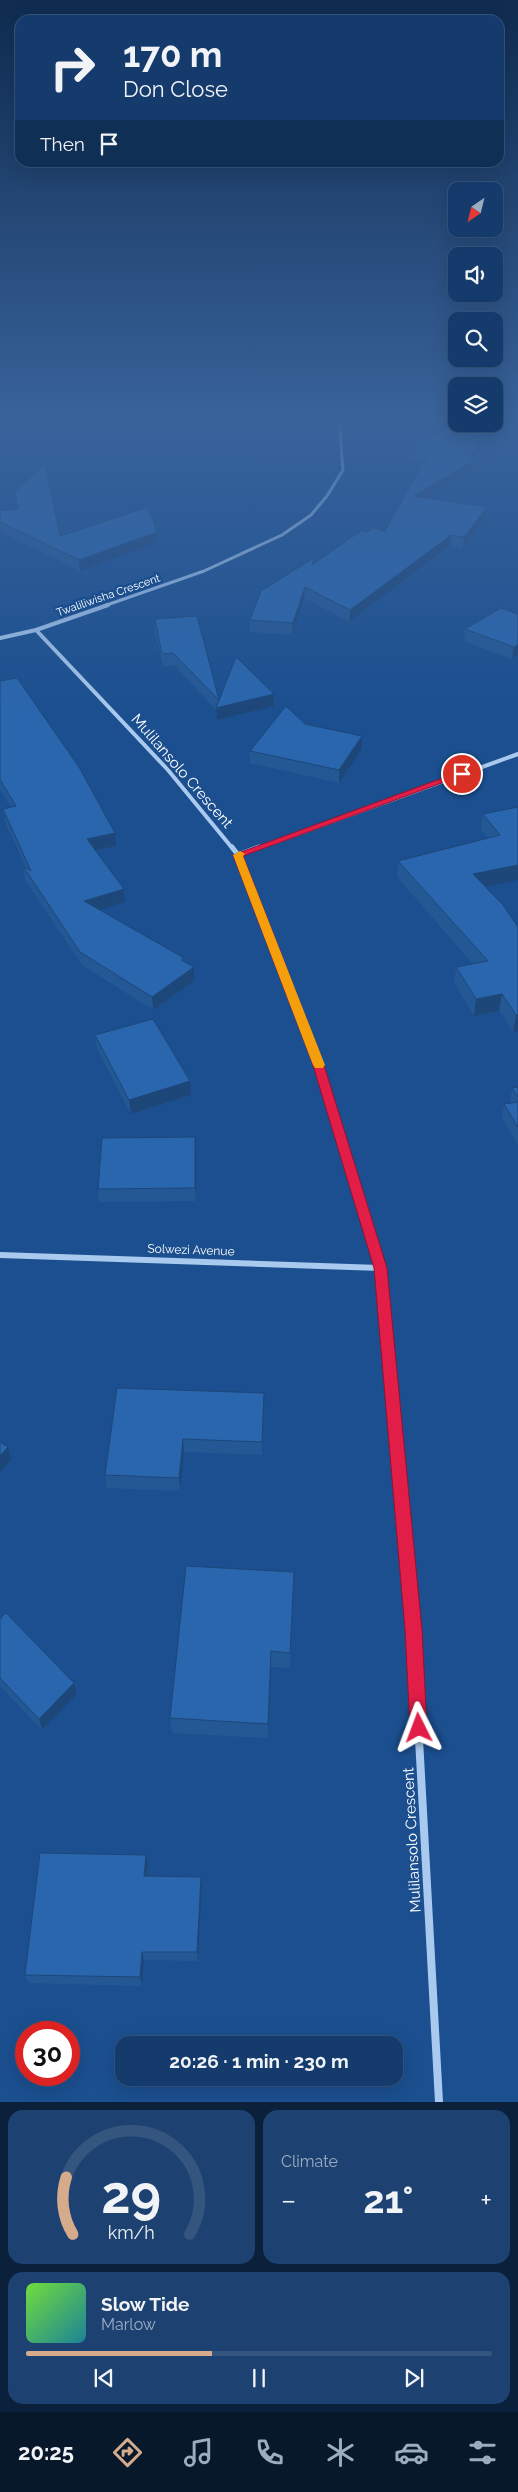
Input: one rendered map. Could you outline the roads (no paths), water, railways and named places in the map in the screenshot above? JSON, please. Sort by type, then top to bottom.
[{"type":"street","name":"Twaliliwisha Crescent","points":[[0,638],[36,630],[204,571],[282,534],[309,516]]},
{"type":"street","name":"Mulilansolo Crescent","points":[[36,630],[168,770],[238,855],[318,1062],[380,1268],[414,1630],[439,2102]]},
{"type":"street","points":[[238,855],[518,754]]},
{"type":"street","name":"Solwezi Avenue","points":[[0,1255],[380,1268]]}]
